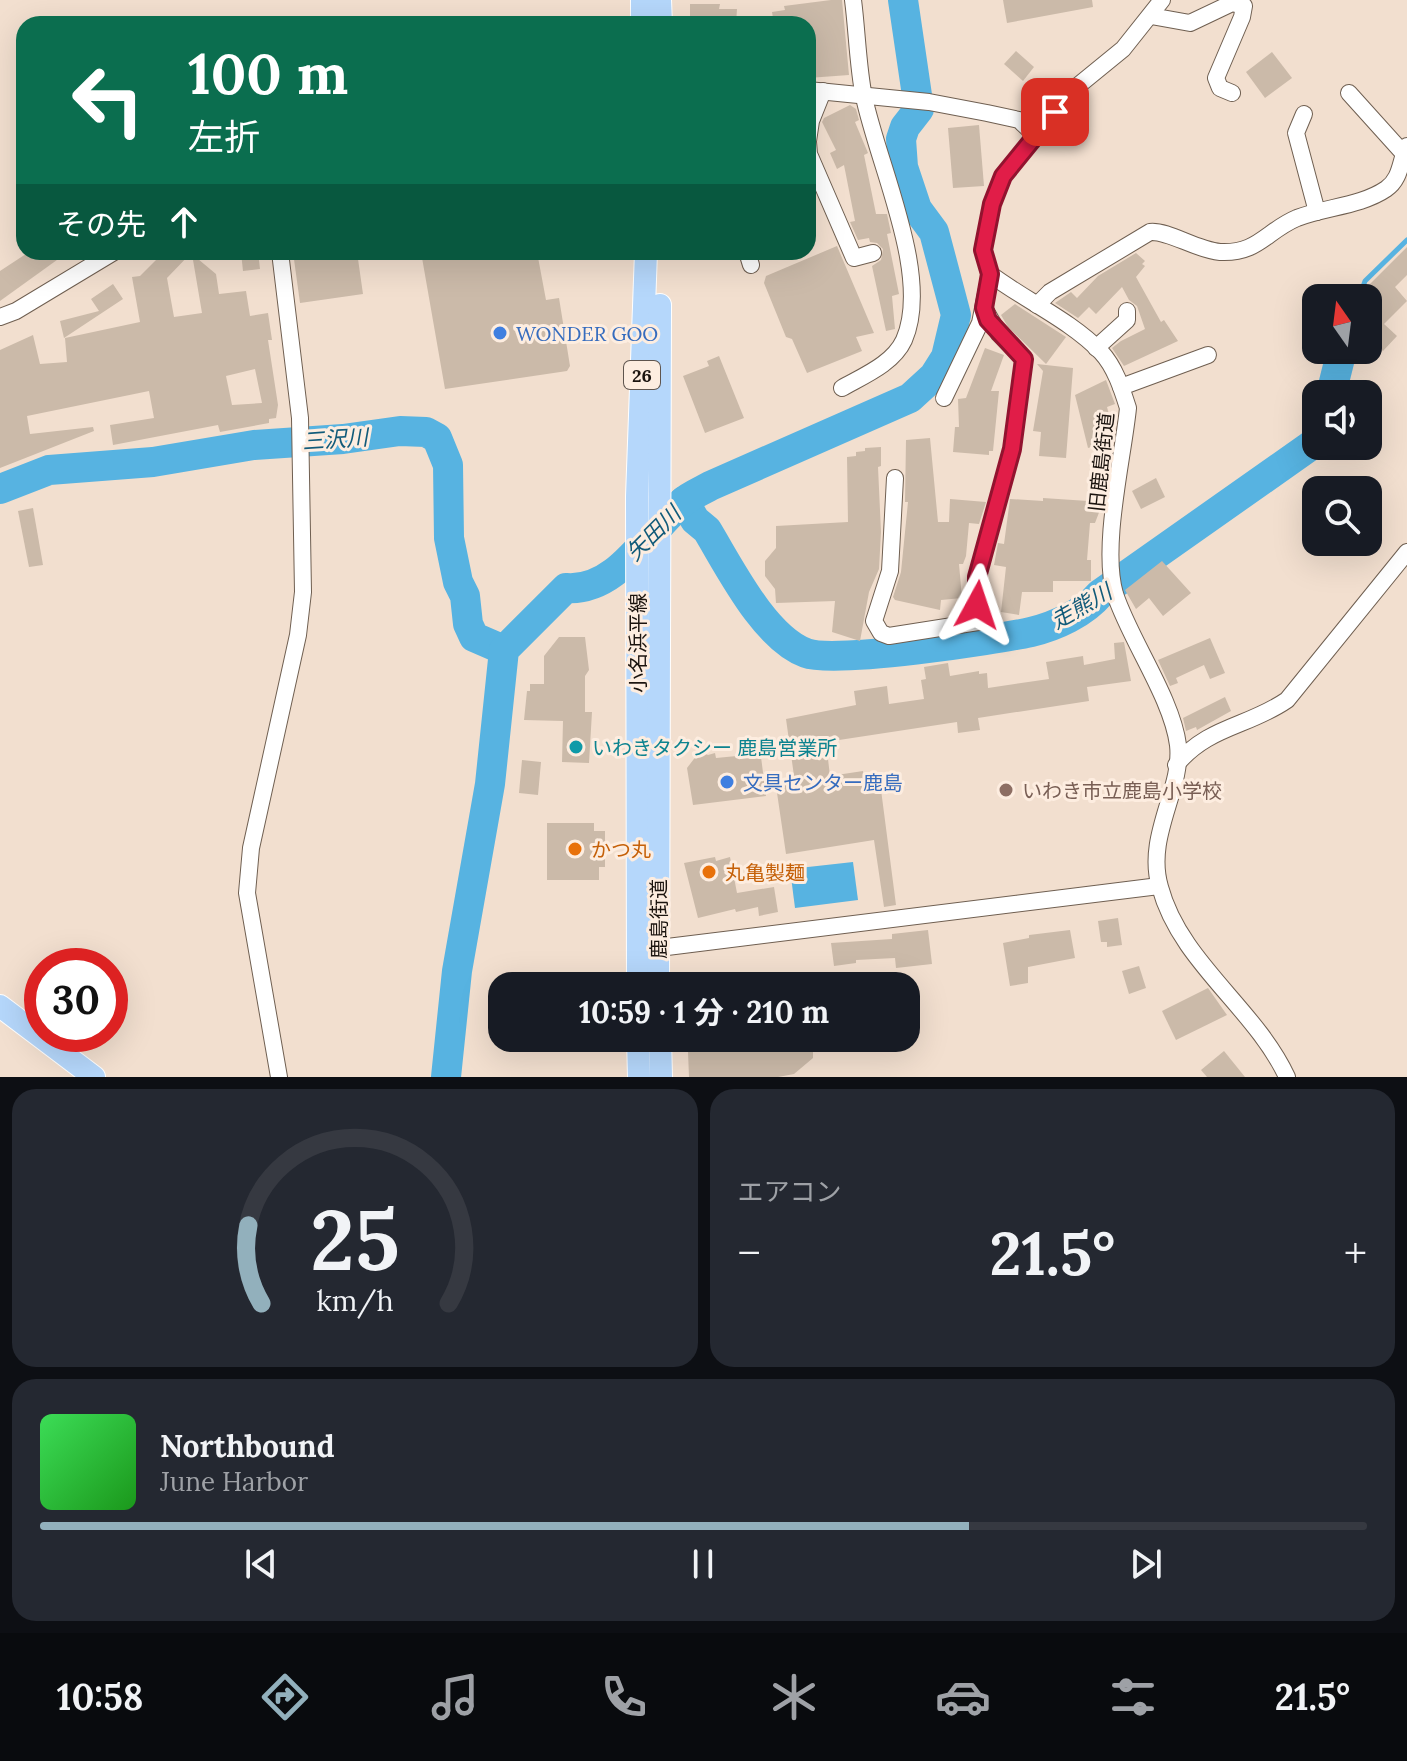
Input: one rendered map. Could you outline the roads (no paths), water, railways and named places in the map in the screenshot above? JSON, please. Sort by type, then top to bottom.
[{"type":"main road","name":"26","points":[[646,260],[648,494]]},
{"type":"main road","name":"26","points":[[648,494],[661,260]]},
{"type":"main road","name":"鹿島街道","points":[[648,494],[647,949],[654,972]]},
{"type":"main road","name":"26","points":[[641,972],[647,949]]},
{"type":"main road","points":[[0,1006],[94,1077]]},
{"type":"main road","points":[[638,1052],[639,1077]]},
{"type":"main road","points":[[660,1052],[661,1077]]},
{"type":"street","points":[[842,388],[883,364],[899,350],[905,338],[913,299],[910,266],[869,95],[853,0]]},
{"type":"street","points":[[944,398],[984,308],[990,274],[983,250],[992,204],[1003,176],[1074,89],[1123,49],[1162,0]]},
{"type":"street","points":[[1151,16],[1190,23],[1232,3],[1244,6],[1216,78],[1220,88],[1232,93]]},
{"type":"street","points":[[816,90],[929,102],[1019,120],[1035,135]]},
{"type":"street","points":[[1037,305],[1050,292],[1144,234],[1160,231],[1207,250],[1246,251],[1295,219],[1386,189],[1398,176],[1405,150],[1349,93]]},
{"type":"street","points":[[1304,114],[1296,133],[1317,212]]},
{"type":"street","points":[[816,170],[854,258],[873,253]]},
{"type":"street","points":[[0,317],[16,311],[101,260]]},
{"type":"street","points":[[279,1077],[247,893],[251,848],[302,604],[300,418],[281,260]]},
{"type":"street","name":"旧鹿島街道","points":[[990,274],[1102,353],[1121,387],[1128,408],[1112,543],[1114,586],[1178,744],[1176,765],[1157,843],[1159,886],[1186,940],[1273,1052],[1287,1077]]},
{"type":"street","points":[[895,478],[890,571],[874,621],[881,633],[889,636],[978,622],[977,577],[1012,449],[1024,359],[999,334],[984,308]]},
{"type":"street","points":[[1096,348],[1127,320],[1127,311]]},
{"type":"street","points":[[1121,387],[1208,355]]},
{"type":"street","points":[[1176,765],[1192,746],[1203,739],[1269,712],[1287,700],[1407,552]]},
{"type":"street","points":[[647,949],[1159,886]]},
{"type":"water","points":[[853,862],[858,900],[795,908],[790,869]]},
{"type":"waterway","name":"矢田川","points":[[446,1077],[457,971],[490,784],[504,650],[566,588],[585,587],[617,570],[689,497],[910,398],[934,376],[946,357],[956,315],[934,232],[917,209],[903,167],[901,139],[905,127],[919,109],[903,0]]},
{"type":"waterway","name":"走熊川","points":[[1364,284],[1407,240]]},
{"type":"waterway","name":"走熊川","points":[[1334,380],[1338,364]]},
{"type":"waterway","name":"三沢川","points":[[0,489],[49,470],[153,462],[254,445],[343,439],[400,431],[426,432],[437,438],[448,465],[449,538],[458,582],[465,596],[468,624],[474,637],[504,650]]},
{"type":"waterway","name":"走熊川","points":[[684,501],[695,520],[707,530],[749,600],[791,645],[806,653],[823,656],[880,653],[1012,636],[1069,618],[1302,452]]},
{"type":"place","name":"WONDER GOO","points":[[500,333]]},
{"type":"place","name":"いわきタクシー 鹿島営業所","points":[[576,747]]},
{"type":"place","name":"文具センター鹿島","points":[[727,782]]},
{"type":"place","name":"いわき市立鹿島小学校","points":[[1006,790]]},
{"type":"place","name":"かつ丸","points":[[575,849]]},
{"type":"place","name":"丸亀製麺","points":[[709,872]]}]
